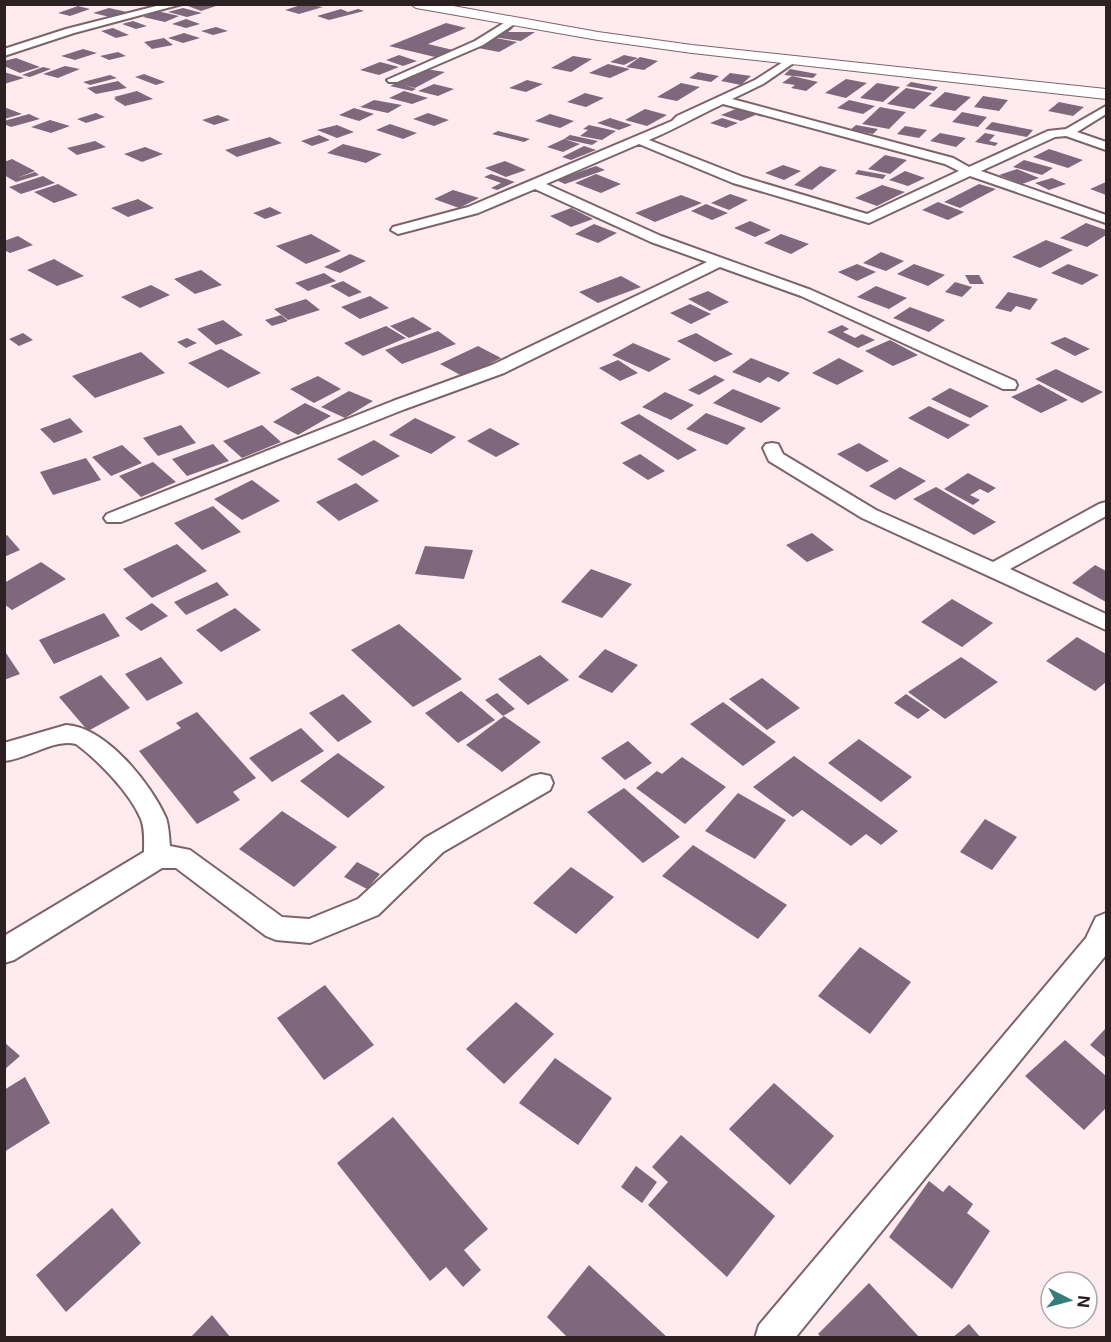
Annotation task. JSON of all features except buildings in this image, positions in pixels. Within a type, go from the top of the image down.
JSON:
[{"type":"main road","points":[[416,4],[642,42],[1107,94]]},
{"type":"street","points":[[4,53],[70,31],[178,4]]},
{"type":"street","points":[[393,80],[478,43],[512,21]]},
{"type":"street","points":[[398,230],[455,216],[676,124],[681,119],[759,82],[791,60]]},
{"type":"street","points":[[722,100],[949,161],[969,171],[1107,219]]},
{"type":"street","points":[[639,140],[738,180],[869,219],[875,214],[1052,134],[1068,132],[1107,109]]},
{"type":"street","points":[[1068,132],[1107,146]]},
{"type":"street","points":[[533,183],[656,239],[806,293],[1009,385]]},
{"type":"street","points":[[114,518],[399,405],[498,369],[719,262]]},
{"type":"street","points":[[772,448],[775,457],[869,514],[1107,623]]},
{"type":"street","points":[[993,570],[1107,508]]},
{"type":"street","points":[[4,752],[17,752],[42,740],[74,733],[89,740],[130,784],[153,817],[157,857]]},
{"type":"street","points":[[4,951],[157,857],[181,856],[276,928],[310,931],[368,906],[434,844],[541,783]]},
{"type":"street","points":[[772,1338],[1097,946],[1107,925]]}]
